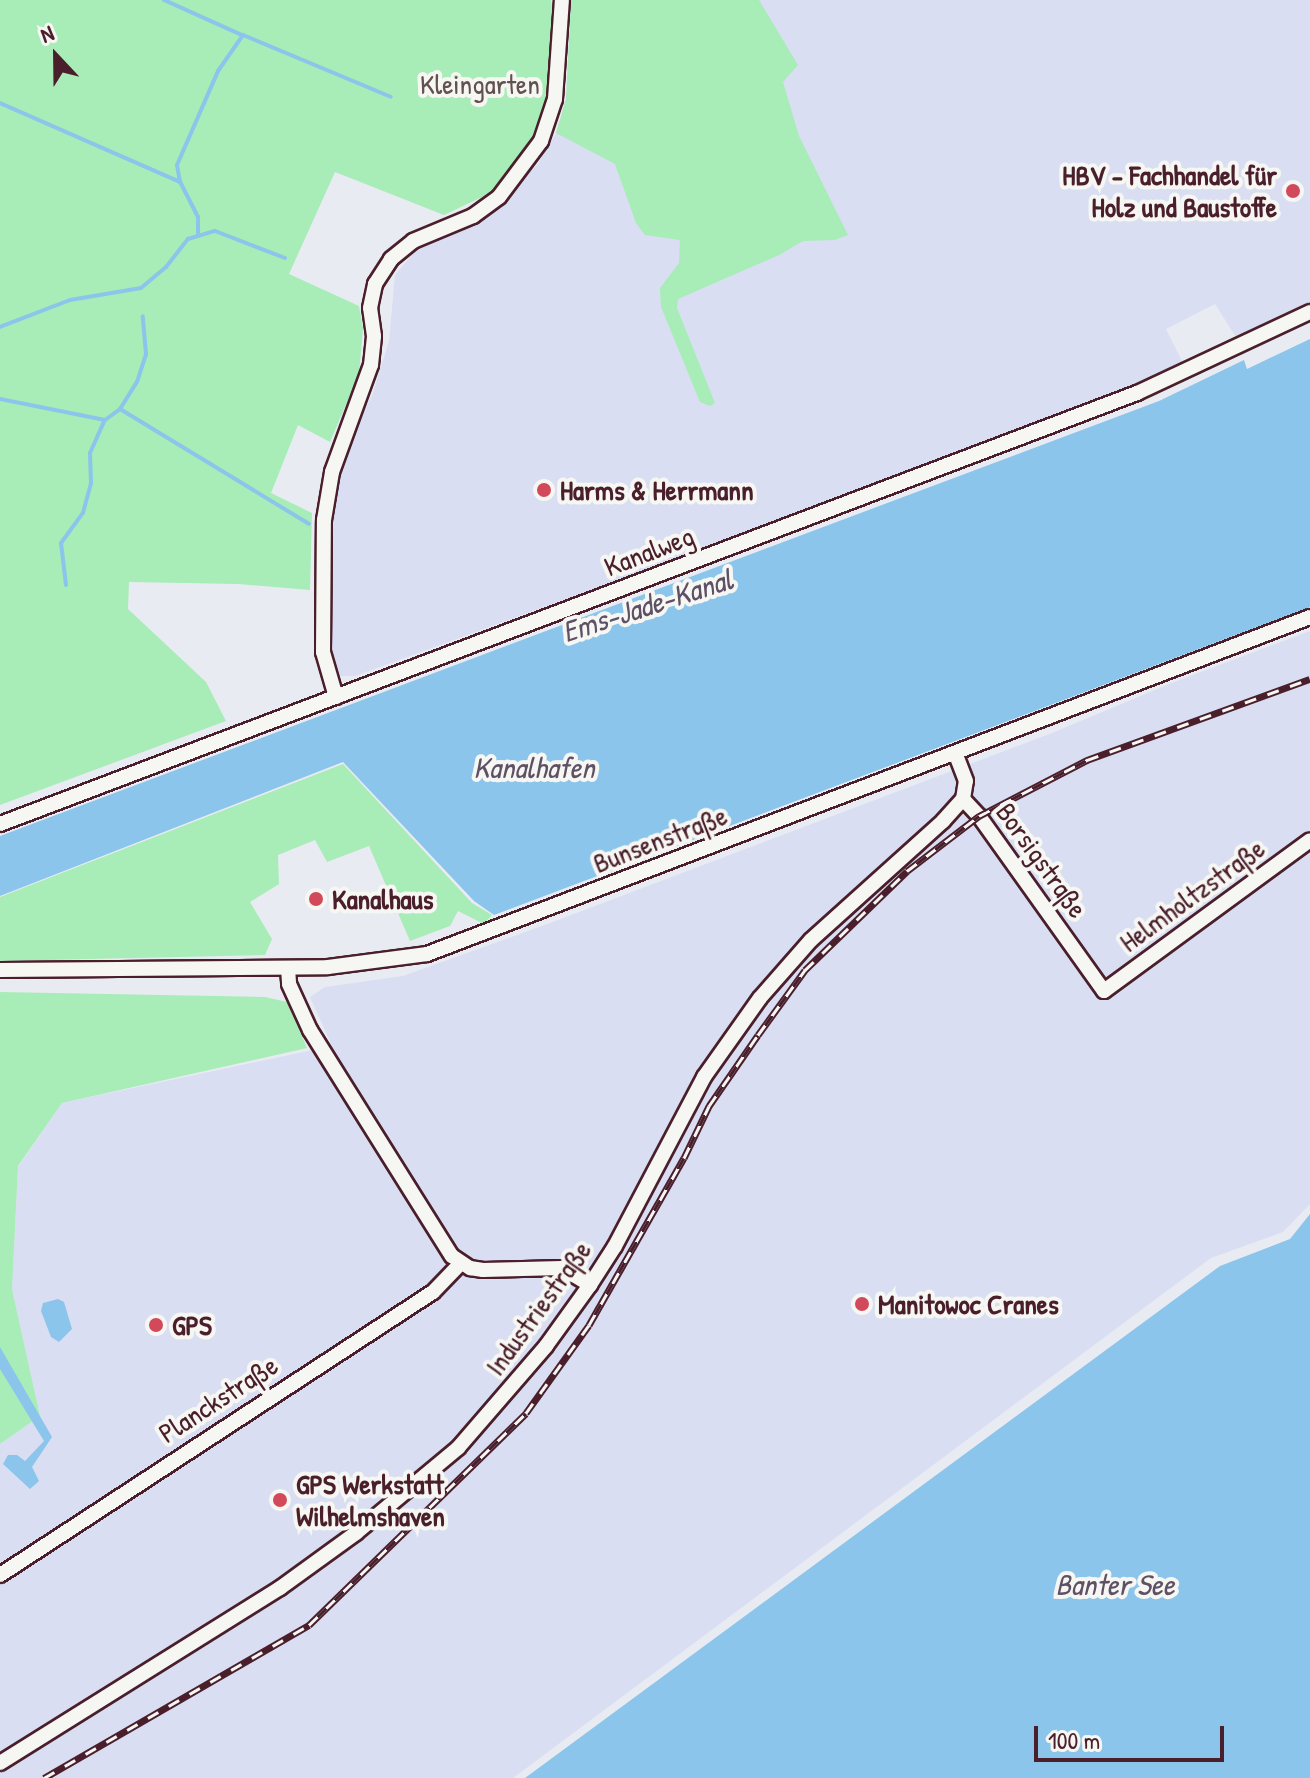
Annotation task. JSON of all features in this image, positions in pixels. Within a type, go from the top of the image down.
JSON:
[{"type":"street","points":[[336,697],[323,652],[324,520],[332,472],[371,365],[374,336],[370,308],[375,284],[380,271],[413,241],[473,216],[493,203],[510,186],[541,141],[555,99],[562,0]]},
{"type":"street","name":"Kanalweg","points":[[0,824],[1137,393],[1310,312]]},
{"type":"street","name":"Bunsenstraße","points":[[0,970],[288,968],[366,964],[427,954],[1310,617]]},
{"type":"street","points":[[955,753],[966,781],[963,799]]},
{"type":"street","name":"Borsigstraße","points":[[963,799],[979,816],[1104,991]]},
{"type":"street","name":"Industriestraße","points":[[0,1763],[280,1588],[356,1533],[458,1448],[537,1357],[590,1285],[615,1246],[704,1077],[760,998],[811,940],[943,821],[963,799]]},
{"type":"street","name":"Helmholtzstraße","points":[[1104,991],[1310,840]]},
{"type":"street","points":[[288,968],[289,984],[310,1030],[460,1264],[483,1270],[562,1268],[590,1285]]},
{"type":"street","name":"Planckstraße","points":[[0,1575],[149,1474],[433,1292],[460,1264]]},
{"type":"shaded area","points":[[571,0],[1310,0],[1310,305],[1239,342],[1215,304],[1166,329],[1184,365],[903,476],[355,676],[340,676],[332,659],[332,511],[347,443],[372,396],[389,341],[395,275],[417,249],[492,209],[538,164],[556,133],[566,99]]},
{"type":"shaded area","points":[[1310,631],[1310,1204],[1283,1232],[1211,1258],[513,1778],[0,1778],[0,1444],[40,1416],[12,1289],[18,1167],[62,1103],[332,1046],[310,997],[325,987],[403,976],[550,923],[1052,733],[1169,684]]},
{"type":"green space","name":"Kleingarten","points":[[0,0],[551,0],[555,37],[552,95],[539,138],[514,174],[482,197],[444,215],[335,172],[289,274],[359,306],[363,328],[359,374],[330,442],[298,425],[271,493],[312,513],[310,590],[238,584],[129,582],[128,609],[206,682],[226,721],[0,805]]},
{"type":"green space","points":[[571,0],[759,0],[798,65],[783,82],[799,136],[848,235],[835,240],[803,241],[779,255],[678,299],[677,308],[715,403],[710,406],[700,402],[661,307],[660,288],[679,263],[680,240],[645,235],[636,223],[615,164],[556,133],[566,99]]},
{"type":"green space","points":[[343,764],[472,903],[492,915],[484,924],[458,911],[450,926],[410,941],[369,846],[327,862],[315,840],[278,855],[279,884],[250,902],[272,939],[265,955],[0,961],[0,897]]},
{"type":"green space","points":[[0,992],[265,997],[287,1002],[307,1048],[62,1103],[18,1166],[12,1289],[40,1416],[0,1444]]},
{"type":"water","name":"Kanalhafen","points":[[1310,339],[1310,607],[494,915],[474,901],[343,762],[0,896],[0,836],[1159,401],[1244,360],[1247,369]]},
{"type":"water","name":"Banter See","points":[[1310,1214],[1310,1778],[525,1778],[1220,1266],[1290,1239]]},
{"type":"water","points":[[58,1299],[64,1302],[72,1329],[59,1342],[51,1337],[41,1311],[43,1303]]},
{"type":"water","points":[[0,1347],[52,1437],[32,1467],[39,1481],[30,1489],[3,1464],[8,1455],[17,1455],[25,1461],[44,1441],[0,1369]]},
{"type":"waterway","points":[[164,0],[242,35]]},
{"type":"waterway","points":[[198,236],[198,217],[180,182],[177,165],[218,71],[243,35],[391,97]]},
{"type":"waterway","points":[[0,103],[180,182]]},
{"type":"waterway","points":[[0,327],[70,300],[141,288],[166,267],[188,239],[215,231],[285,258]]},
{"type":"waterway","points":[[0,399],[105,420],[120,409],[137,382],[146,354],[143,316]]},
{"type":"waterway","points":[[120,409],[309,524]]},
{"type":"waterway","points":[[66,585],[61,543],[83,513],[91,483],[90,453],[105,420]]},
{"type":"railway","points":[[44,1778],[309,1625],[526,1413],[589,1325],[684,1158],[709,1106],[758,1035],[805,970],[907,871],[979,816],[1087,760],[1310,679]]},
{"type":"place","name":"HBV - Fachhandel für Holz und Baustoffe","points":[[1293,191]]},
{"type":"place","name":"Harms & Herrmann","points":[[544,490]]},
{"type":"place","name":"Kanalhaus","points":[[316,899]]},
{"type":"place","name":"Manitowoc Cranes","points":[[862,1304]]},
{"type":"place","name":"GPS","points":[[156,1325]]},
{"type":"place","name":"GPS Werkstatt Wilhelmshaven","points":[[280,1500]]},
{"type":"water label","name":"Ems-Jade-Kanal","points":[[647,605]]}]
